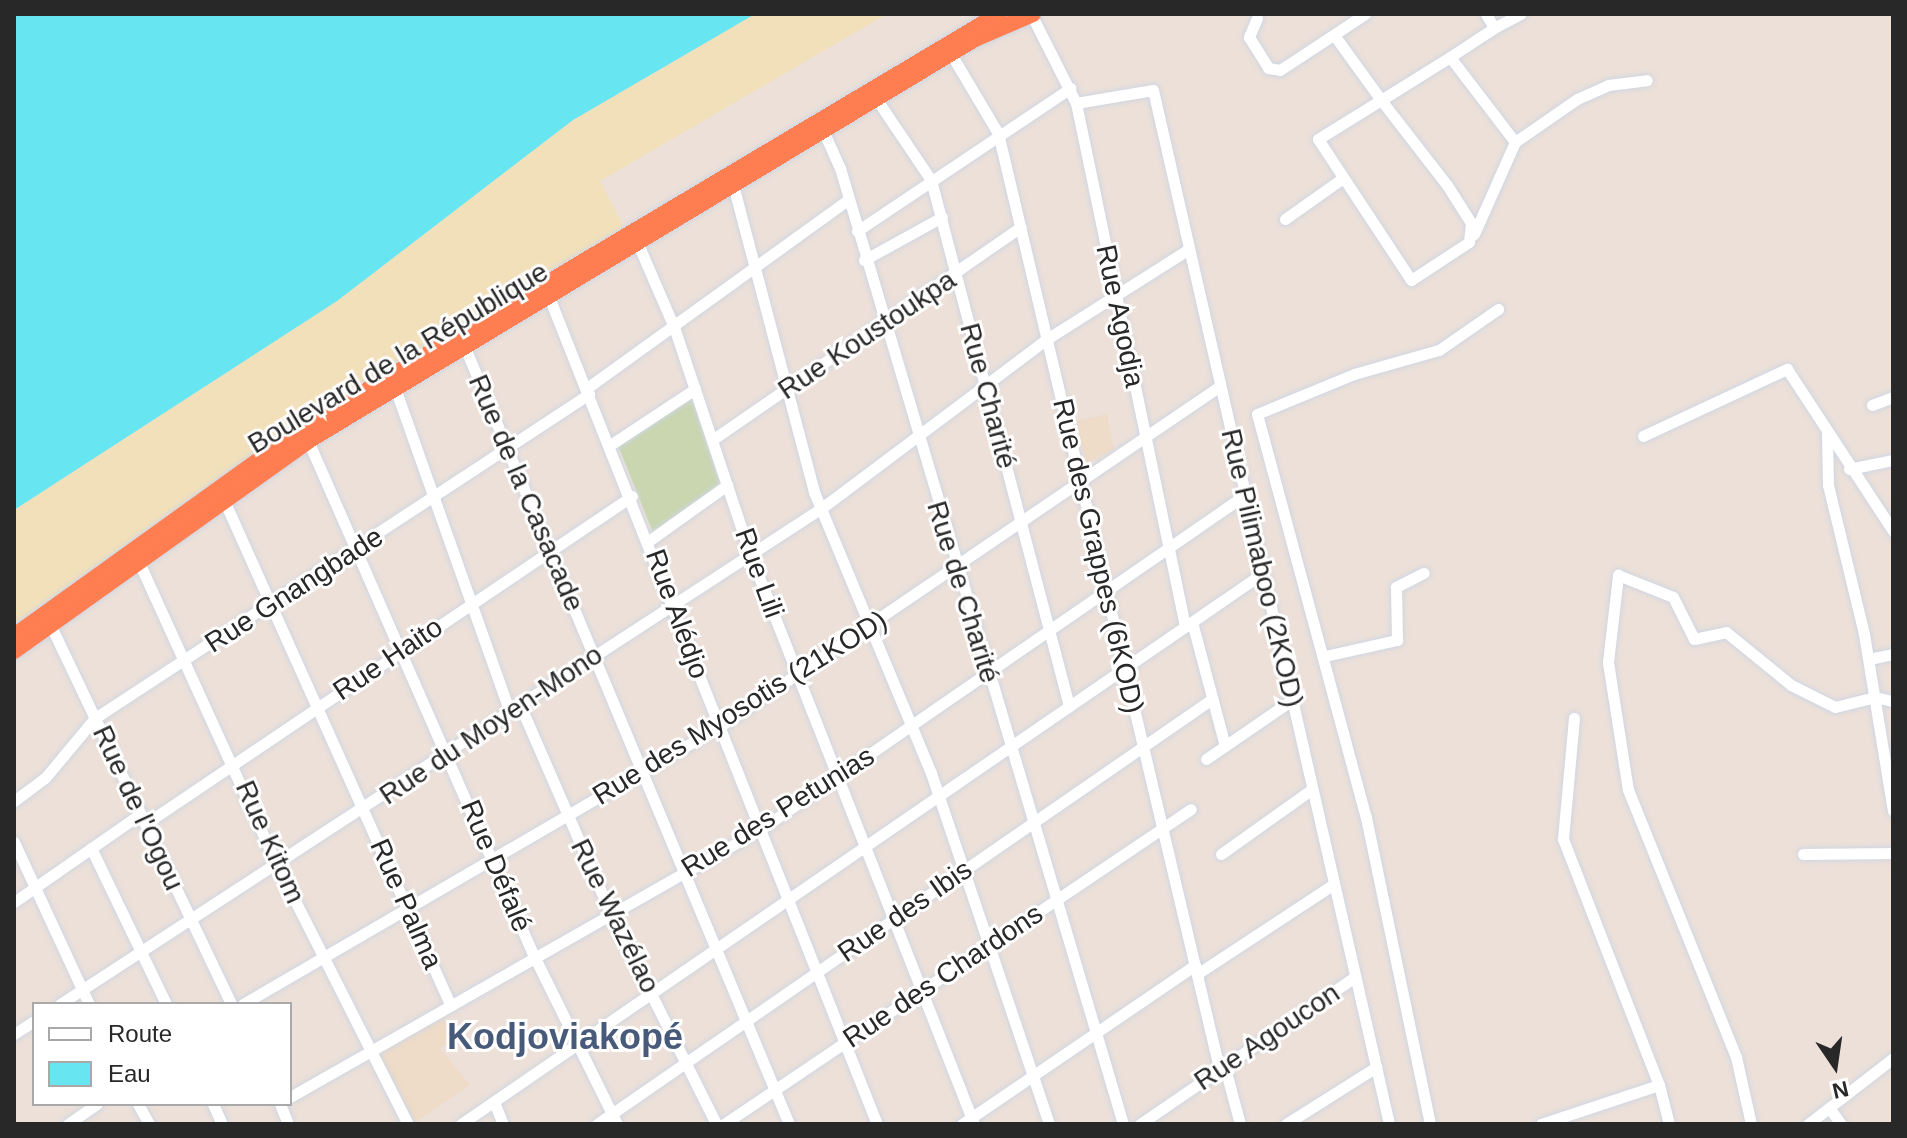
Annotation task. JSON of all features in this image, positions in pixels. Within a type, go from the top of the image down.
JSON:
[{"type":"highway","name":"Boulevard de la République","points":[[14,651],[46,618],[305,435],[999,14]]},
{"type":"highway","name":"Boulevard de la République","points":[[872,93],[1032,14]]},
{"type":"highway","name":"Boulevard de la République","points":[[14,636],[137,558],[305,435],[466,350],[546,291],[638,244],[733,185],[820,125]]},
{"type":"street","name":"Rue Agodja","points":[[1032,14],[1076,103],[1168,547],[1225,746]]},
{"type":"street","points":[[1258,15],[1249,37],[1273,70],[1365,14]]},
{"type":"street","points":[[1486,14],[1494,28]]},
{"type":"street","points":[[1520,14],[1318,139],[1411,280],[1474,234],[1515,142],[1587,94],[1647,80]]},
{"type":"street","points":[[1334,35],[1474,234]]},
{"type":"street","name":"Rue des Grappes (6KOD)","points":[[951,54],[998,133],[1196,969],[1240,1124]]},
{"type":"street","points":[[1450,57],[1515,142]]},
{"type":"street","points":[[857,231],[998,133],[1071,88]]},
{"type":"street","name":"Rue Pilimaboo (2KOD)","points":[[1076,103],[1153,90],[1389,1124]]},
{"type":"street","name":"Rue Charité","points":[[872,93],[931,180],[1069,706]]},
{"type":"street","name":"Rue de Charité","points":[[820,125],[848,200],[881,325],[1123,1124]]},
{"type":"street","points":[[1285,219],[1343,178]]},
{"type":"street","points":[[733,185],[823,507],[874,624],[913,725],[1049,1124]]},
{"type":"street","name":"Rue Gnangbade","points":[[14,801],[45,778],[95,718],[511,448],[753,265],[848,200]]},
{"type":"street","points":[[864,260],[942,217]]},
{"type":"street","name":"Rue Koustoukpa","points":[[712,440],[1021,227]]},
{"type":"street","name":"Rue Lili","points":[[638,244],[674,327],[750,554],[969,1122]]},
{"type":"street","name":"Rue du Moyen-Mono","points":[[63,1002],[188,914],[448,756],[515,708],[823,507],[1047,339],[1115,293],[1189,249]]},
{"type":"street","name":"Rue Alédjo","points":[[546,291],[650,540],[719,727],[819,971],[877,1124]]},
{"type":"street","points":[[1430,1124],[1325,656],[1257,414],[1354,374],[1439,350],[1498,309]]},
{"type":"street","name":"Rue de la Casacade","points":[[466,350],[511,448],[549,556],[645,770],[789,1124]]},
{"type":"street","points":[[1643,436],[1787,369],[1849,469],[1893,531]]},
{"type":"street","name":"Rue des Myosotis (21KOD)","points":[[246,1002],[719,727],[798,677],[1145,434],[1220,386]]},
{"type":"street","name":"Rue Wazélao","points":[[395,388],[433,499],[515,708],[610,912],[653,992],[716,1124]]},
{"type":"street","points":[[610,445],[695,389]]},
{"type":"street","points":[[1872,405],[1893,397]]},
{"type":"street","points":[[1827,434],[1828,485],[1869,659],[1893,811]]},
{"type":"street","name":"Rue Défalé","points":[[305,435],[494,857],[533,954],[614,1119]]},
{"type":"street","points":[[1849,469],[1893,460]]},
{"type":"street","points":[[650,540],[727,485]]},
{"type":"street","name":"Rue des Petunias","points":[[292,1096],[533,954],[761,829],[1245,495]]},
{"type":"street","name":"Rue Haito","points":[[14,902],[91,848],[235,762],[472,603],[549,556],[632,496]]},
{"type":"street","name":"Rue Palma","points":[[223,498],[450,1004]]},
{"type":"street","name":"Rue Kitom","points":[[137,558],[235,762],[275,861],[408,1124]]},
{"type":"street","points":[[461,1124],[1263,573]]},
{"type":"street","points":[[1325,656],[1395,642],[1401,633],[1396,587],[1424,573]]},
{"type":"street","points":[[1751,1124],[1736,1057],[1628,790],[1608,662],[1618,575],[1673,597],[1694,639],[1726,632],[1791,685],[1835,707],[1875,697],[1893,701]]},
{"type":"street","name":"Rue de l'Ogou","points":[[46,618],[230,1002]]},
{"type":"street","points":[[1869,659],[1893,654]]},
{"type":"street","name":"Rue des Ibis","points":[[597,1124],[614,1119],[686,1062],[1212,699]]},
{"type":"street","points":[[1206,759],[1292,700]]},
{"type":"street","points":[[1574,718],[1563,839],[1659,1085],[1669,1124]]},
{"type":"street","points":[[1221,854],[1312,789]]},
{"type":"street","name":"Rue des Chardons","points":[[724,1124],[1191,809]]},
{"type":"street","points":[[14,842],[88,1002]]},
{"type":"street","points":[[91,848],[165,1002]]},
{"type":"street","points":[[1803,854],[1893,853]]},
{"type":"street","points":[[969,1122],[1095,1032],[1334,884]]},
{"type":"street","name":"Rue Agoucon","points":[[1140,1124],[1355,977]]},
{"type":"street","points":[[14,1034],[32,1022]]},
{"type":"street","points":[[1808,1124],[1893,1058]]},
{"type":"street","points":[[1286,1124],[1376,1067]]},
{"type":"street","points":[[1541,1124],[1659,1085]]},
{"type":"street","points":[[494,1102],[503,1124]]},
{"type":"street","points":[[68,1124],[94,1106]]},
{"type":"street","points":[[139,1106],[149,1124]]},
{"type":"street","points":[[1830,1109],[1841,1124]]},
{"type":"shaded area","points":[[1107,414],[1114,449],[1086,464],[1077,421]]},
{"type":"shaded area","points":[[443,1010],[449,1043],[440,1048],[470,1085],[413,1124],[380,1055]]},
{"type":"sand","points":[[755,14],[887,14],[600,181],[624,227],[296,423],[14,624],[14,510],[337,301],[573,120]]},
{"type":"green space","points":[[690,394],[721,486],[654,535],[617,443]]},
{"type":"water","points":[[14,14],[755,14],[573,120],[337,301],[14,510]]},
{"type":"district","name":"Kodjoviakopé","points":[[565,1037]]}]
